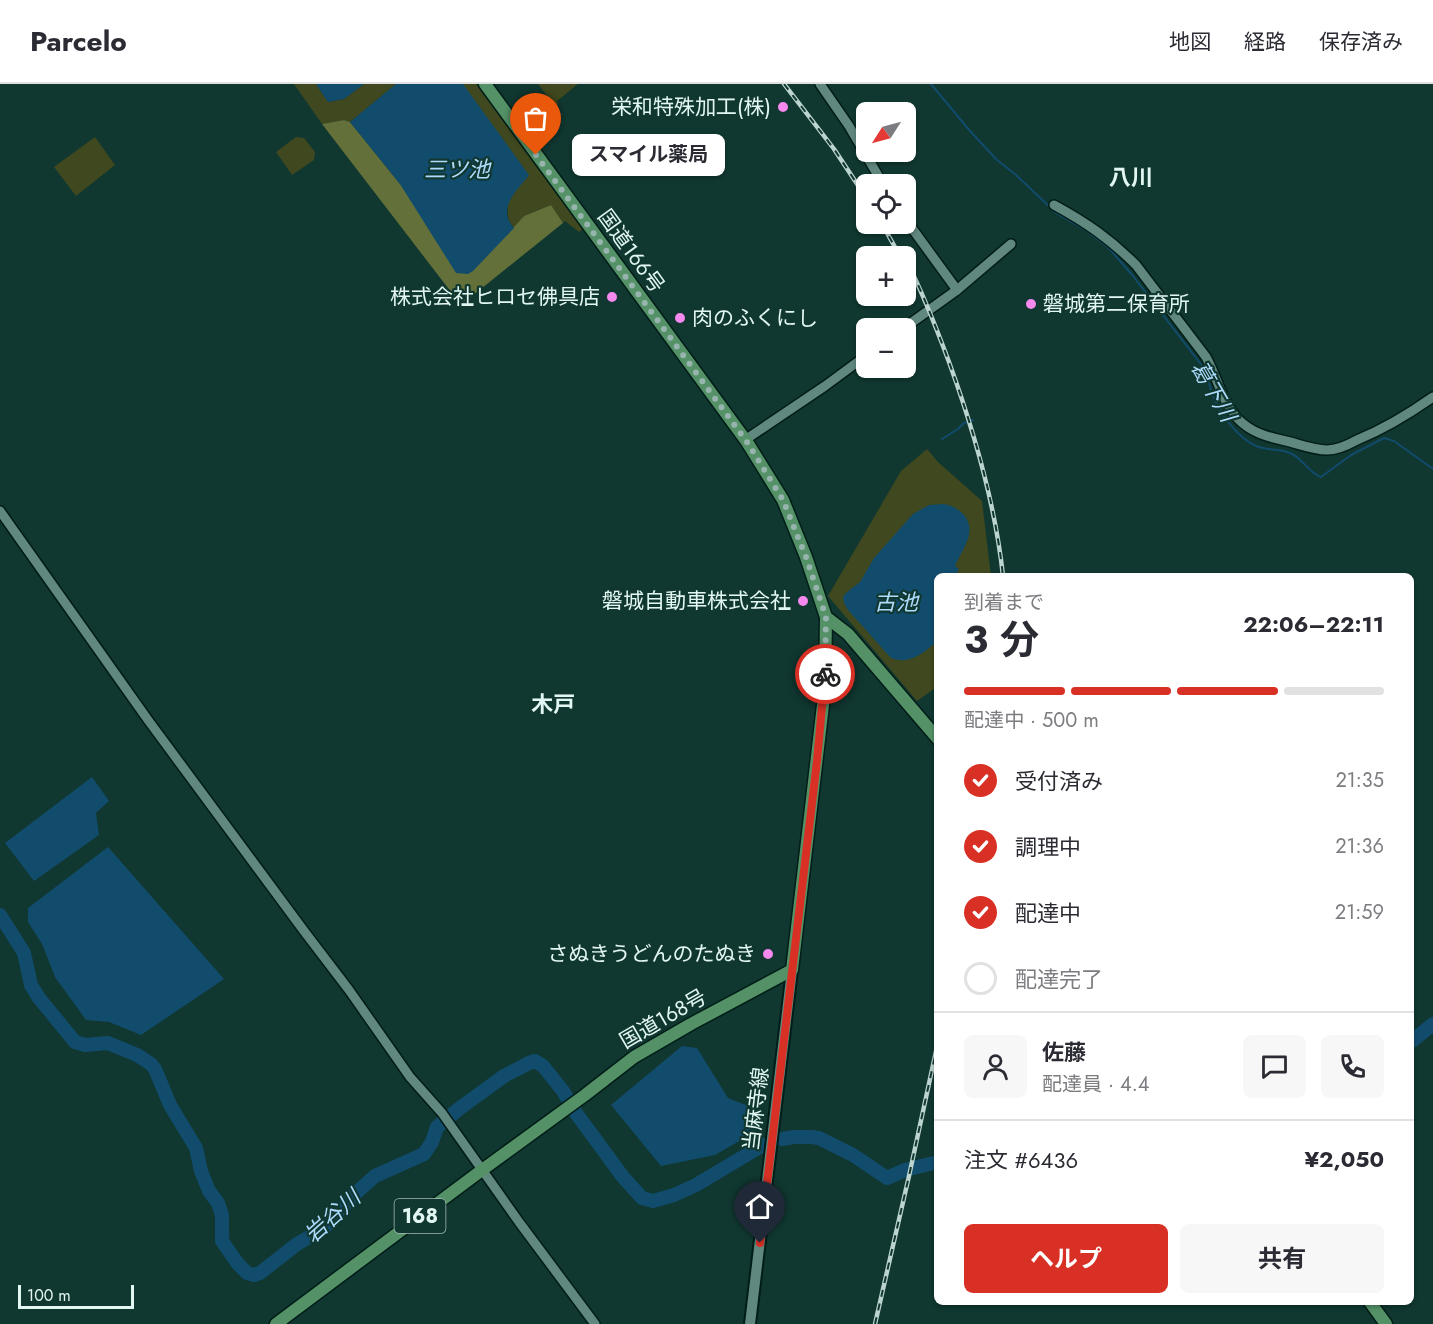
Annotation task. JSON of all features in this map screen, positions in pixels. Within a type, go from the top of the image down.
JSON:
[{"type":"highway","name":"国道166号","points":[[485,84],[745,440],[783,500],[806,557],[826,617]]},
{"type":"highway","points":[[826,617],[848,634],[934,734]]},
{"type":"highway","points":[[792,970],[825,688],[826,617]]},
{"type":"highway","name":"国道168号","points":[[276,1324],[634,1057],[792,970]]},
{"type":"highway","points":[[1372,1305],[1386,1324]]},
{"type":"main road","name":"当麻寺線","points":[[750,1324],[792,970]]},
{"type":"street","points":[[820,84],[849,126],[877,174]]},
{"type":"street","points":[[1054,205],[1097,230],[1136,265],[1206,357],[1232,411],[1246,426],[1256,432],[1317,449],[1337,449],[1397,421],[1433,397]]},
{"type":"street","points":[[916,234],[957,290]]},
{"type":"street","points":[[916,319],[957,290],[1011,244]]},
{"type":"street","points":[[745,440],[856,363]]},
{"type":"street","points":[[0,511],[148,720],[411,1077],[442,1113],[525,1231],[595,1324]]},
{"type":"green space","points":[[294,84],[316,84],[328,102],[344,99],[364,84],[396,84],[350,122],[344,120],[322,124]]},
{"type":"green space","points":[[463,84],[476,84],[583,229],[579,232],[565,221],[563,223],[551,205],[524,216],[514,228],[508,217],[508,203]]},
{"type":"green space","points":[[538,84],[578,84],[557,101],[558,104],[527,128],[524,124],[551,101]]},
{"type":"green space","points":[[344,120],[350,122],[400,184],[506,236],[524,216],[551,205],[563,223],[461,305],[322,124]]},
{"type":"green space","points":[[95,137],[115,165],[76,196],[54,167]]},
{"type":"green space","points":[[296,137],[304,138],[315,152],[314,160],[292,175],[276,152]]},
{"type":"green space","points":[[927,449],[938,462],[982,501],[991,573],[934,573],[934,689],[917,701],[828,596],[901,471]]},
{"type":"water","points":[[316,84],[364,84],[344,99],[328,102]]},
{"type":"water","name":"三ツ池","points":[[396,84],[463,84],[529,175],[510,200],[508,207],[509,221],[514,228],[468,274],[456,273],[400,184],[350,122]]},
{"type":"water","name":"古池","points":[[944,504],[963,514],[968,523],[969,537],[955,566],[959,569],[958,573],[934,573],[934,644],[915,657],[896,660],[890,657],[848,610],[843,597],[860,582],[874,558],[913,514],[929,505]]},
{"type":"water","points":[[92,777],[109,801],[96,813],[99,835],[34,881],[5,843]]},
{"type":"water","points":[[108,847],[224,979],[141,1035],[109,1022],[86,1020],[55,977],[42,944],[28,922],[28,908]]},
{"type":"water","points":[[682,1046],[697,1048],[728,1098],[746,1105],[754,1120],[755,1132],[715,1155],[661,1166],[611,1105]]},
{"type":"waterway","name":"葛下川","points":[[931,84],[997,160],[1056,213],[1087,231],[1108,247],[1203,367],[1219,408],[1242,437],[1256,446],[1292,454],[1313,473],[1321,477],[1351,455],[1384,438],[1394,441],[1433,469]]},
{"type":"waterway","points":[[942,439],[964,423],[973,420]]},
{"type":"waterway","name":"岩谷川","points":[[0,915],[24,953],[31,985],[75,1042],[85,1045],[108,1043],[137,1055],[155,1069],[170,1105],[196,1148],[201,1171],[209,1191],[218,1203],[222,1215],[222,1241],[247,1273],[254,1275],[260,1273],[297,1244],[323,1229],[375,1176],[424,1154],[432,1142],[437,1127],[460,1108],[504,1076],[535,1061],[543,1066],[563,1091],[576,1113],[623,1177],[642,1198],[653,1201],[674,1195],[696,1185],[763,1145]]},
{"type":"waterway","name":"岩谷川","points":[[1414,1039],[1433,1024]]},
{"type":"waterway","name":"岩谷川","points":[[782,1139],[819,1138],[853,1155],[887,1178],[905,1170],[934,1163]]},
{"type":"railway","points":[[784,84],[834,149],[856,182]]},
{"type":"railway","points":[[888,234],[894,246]]},
{"type":"railway","points":[[916,281],[939,336],[975,441],[995,521],[1003,573]]},
{"type":"railway","points":[[875,1324],[934,1060]]},
{"type":"way so far","points":[[536,155],[747,442],[783,500],[806,557],[826,617],[825,674]]},
{"type":"place","name":"栄和特殊加工(株)","points":[[783,107]]},
{"type":"place","name":"スマイル薬局","points":[[536,155]]},
{"type":"place","name":"株式会社ヒロセ佛具店","points":[[612,297]]},
{"type":"place","name":"磐城第二保育所","points":[[1031,304]]},
{"type":"place","name":"肉のふくにし","points":[[680,318]]},
{"type":"place","name":"磐城自動車株式会社","points":[[803,601]]},
{"type":"place","name":"さぬきうどんのたぬき","points":[[768,954]]},
{"type":"district","name":"八川","points":[[1131,177]]},
{"type":"district","name":"木戸","points":[[553,704]]},
{"type":"route","points":[[760,1243],[817,761],[825,674]]}]
